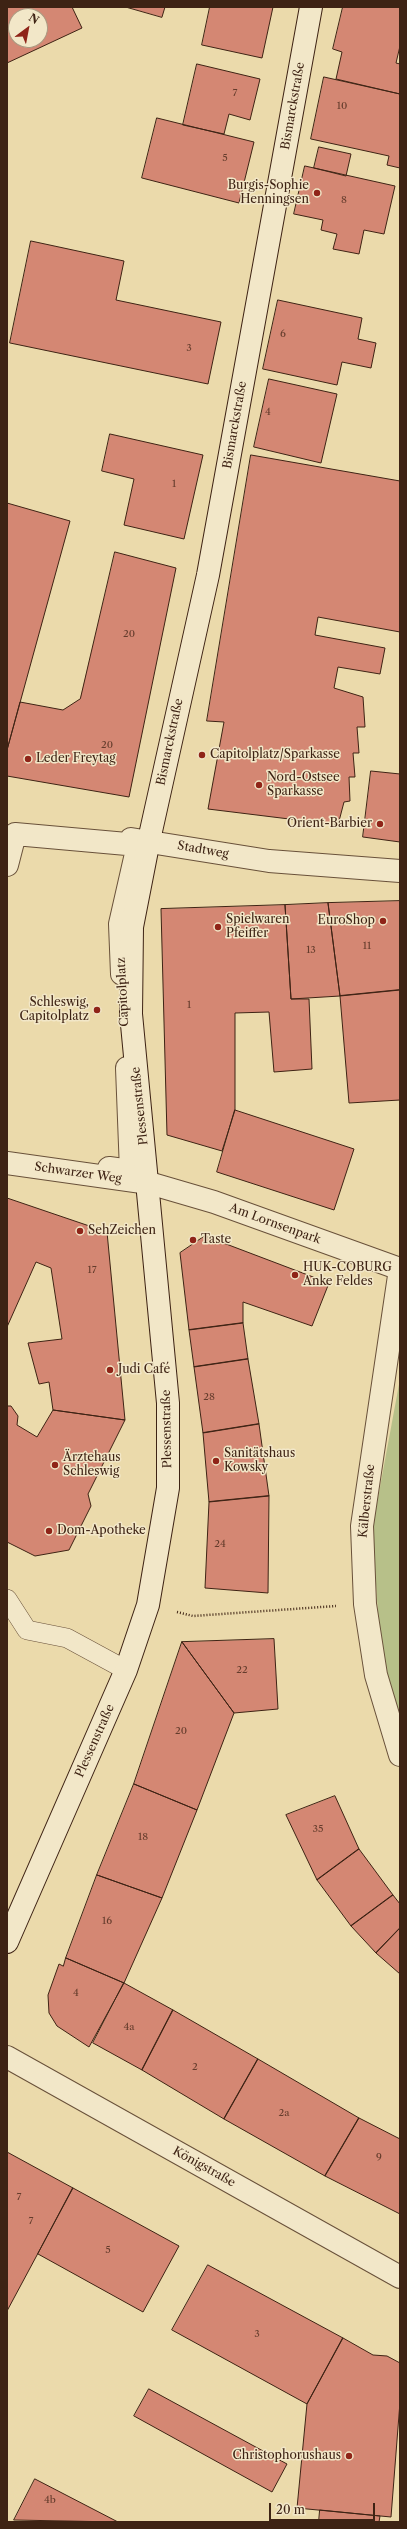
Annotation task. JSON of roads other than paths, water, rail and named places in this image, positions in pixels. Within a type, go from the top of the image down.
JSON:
[{"type":"street","name":"Bismarckstraße","points":[[148,840],[208,575],[311,7]]},
{"type":"street","name":"Stadtweg","points":[[7,824],[29,831],[148,840],[269,861],[400,871]]},
{"type":"street","name":"Capitolplatz","points":[[7,865],[15,834],[138,845],[120,924],[131,1171],[7,1152]]},
{"type":"street","name":"Plessenstraße","points":[[7,1942],[126,1670],[148,1605],[168,1488],[168,1410],[149,1183],[131,1014],[132,927],[148,840]]},
{"type":"street","name":"Schwarzer Weg","points":[[7,1163],[149,1183]]},
{"type":"street","name":"Am Lornsenpark","points":[[149,1183],[214,1202],[400,1269]]},
{"type":"street","name":"Kälberstraße","points":[[400,1269],[362,1526],[365,1604],[376,1675],[400,1755]]},
{"type":"street","name":"Königstraße","points":[[7,2057],[400,2277]]},
{"type":"lane","points":[[7,1599],[27,1630],[67,1638],[126,1670]]},
{"type":"place","name":"Burgis-Sophie Henningsen","points":[[317,193]]},
{"type":"place","name":"Capitolplatz/Sparkasse","points":[[202,755]]},
{"type":"place","name":"Leder Freytag","points":[[28,759]]},
{"type":"place","name":"Nord-Ostsee Sparkasse","points":[[259,785]]},
{"type":"place","name":"Orient-Barbier","points":[[380,824]]},
{"type":"place","name":"EuroShop","points":[[383,921]]},
{"type":"place","name":"Spielwaren Pfeiffer","points":[[218,927]]},
{"type":"place","name":"Schleswig, Capitolplatz","points":[[97,1010]]},
{"type":"place","name":"SehZeichen","points":[[80,1231]]},
{"type":"place","name":"Taste","points":[[193,1240]]},
{"type":"place","name":"HUK-COBURG Anke Feldes","points":[[295,1275]]},
{"type":"place","name":"Judi Café","points":[[110,1370]]},
{"type":"place","name":"Sanitätshaus Kowsky","points":[[216,1461]]},
{"type":"place","name":"Ärztehaus Schleswig","points":[[55,1465]]},
{"type":"place","name":"Dom-Apotheke","points":[[49,1531]]},
{"type":"place","name":"Christophorushaus","points":[[349,2456]]}]
